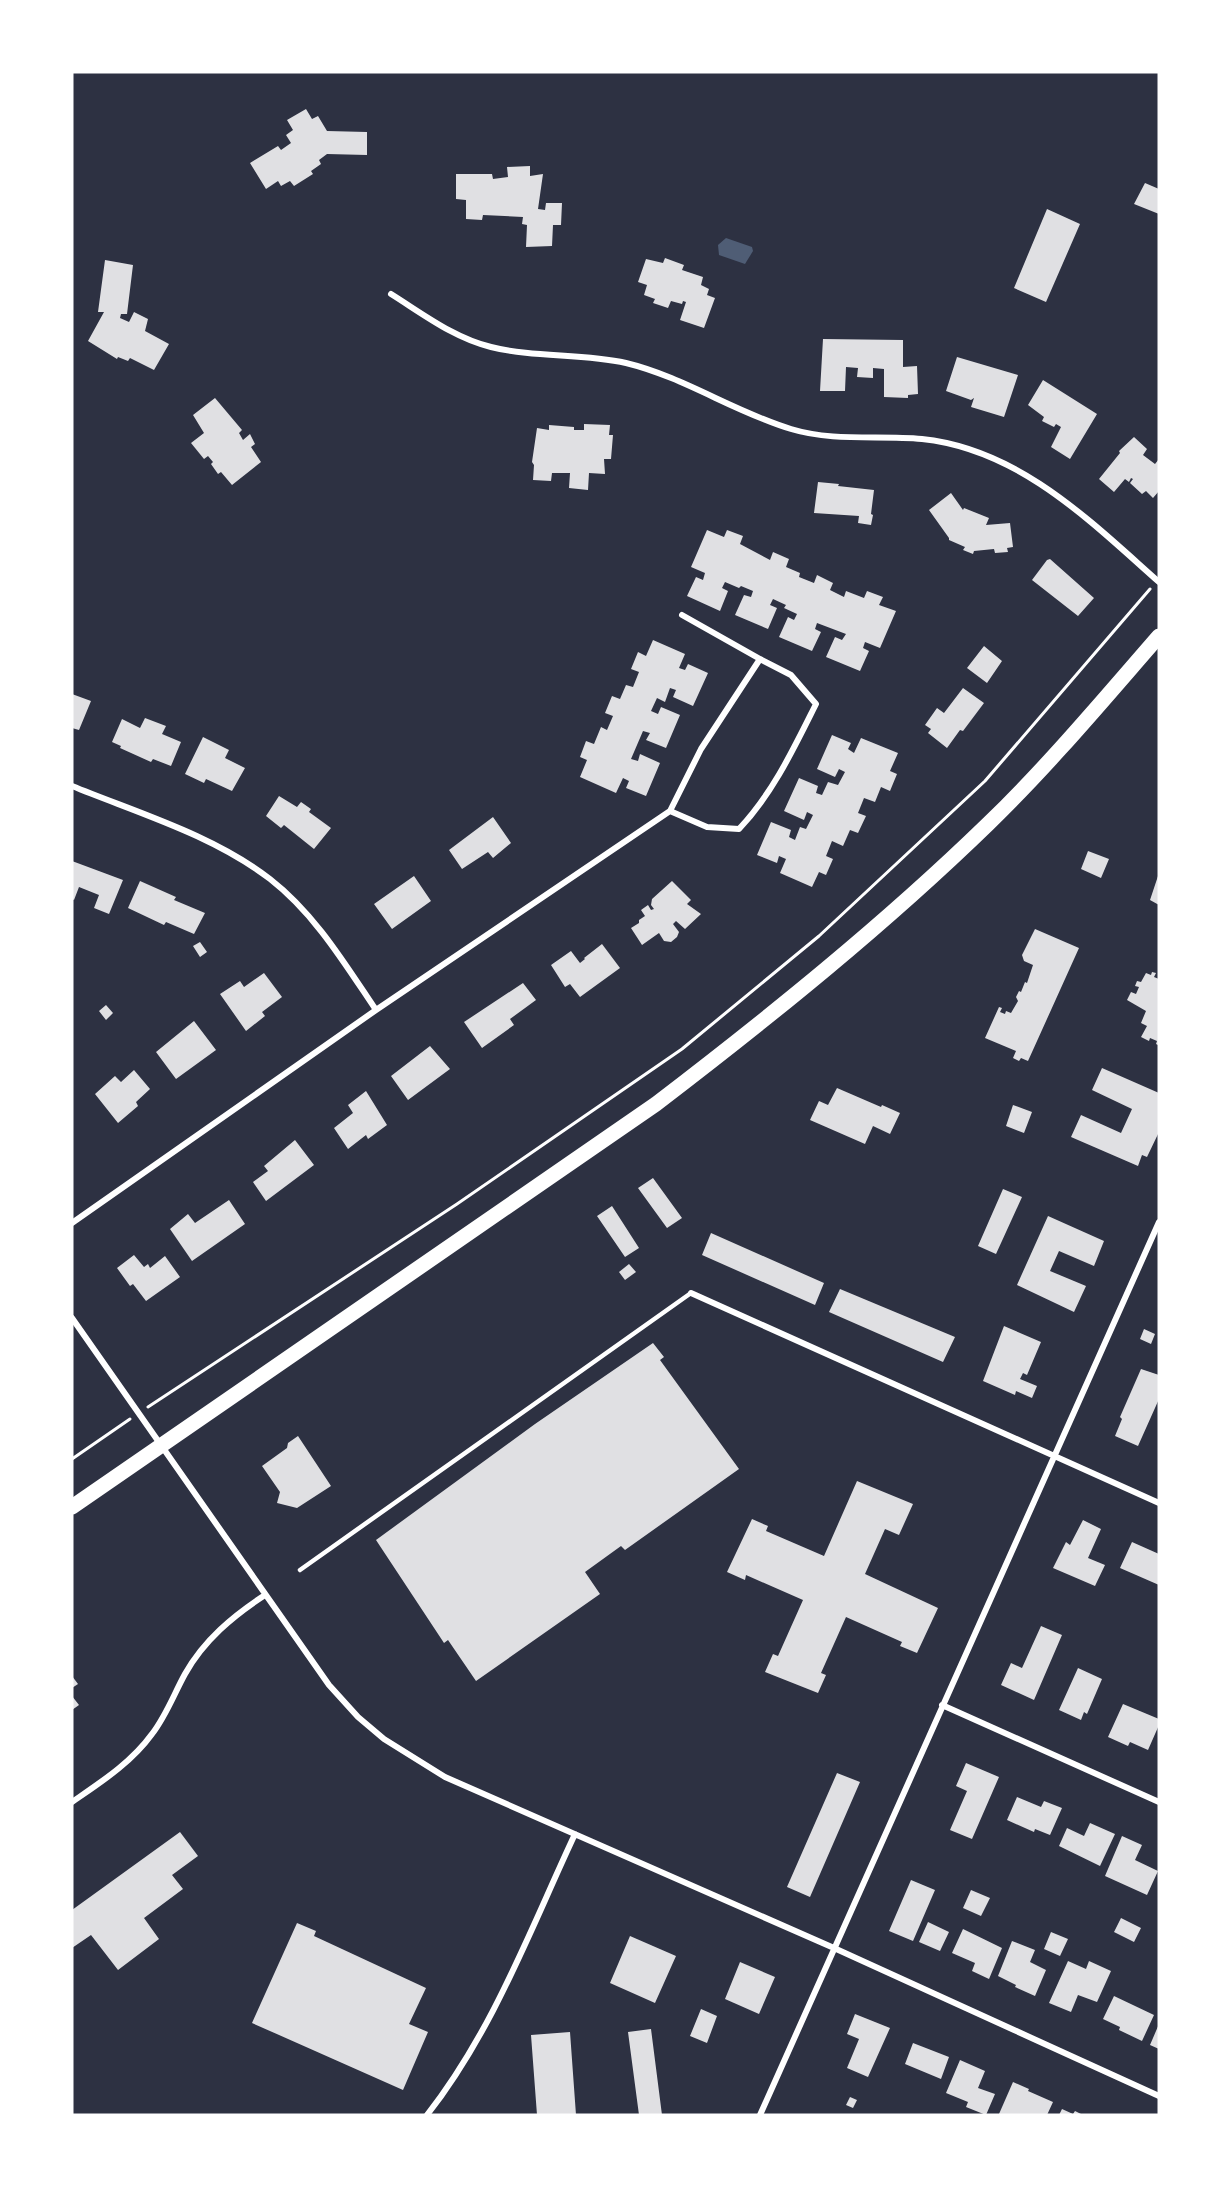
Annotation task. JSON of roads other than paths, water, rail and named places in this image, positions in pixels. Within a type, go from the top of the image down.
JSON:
[{"type":"main road","points":[[72,1507],[656,1104],[746,1035],[875,929],[990,822],[1159,636]]},
{"type":"street","points":[[391,294],[467,339],[491,347],[519,352],[603,358],[630,364],[791,429],[849,438],[923,440],[955,446],[984,455],[1038,481],[1058,495],[1158,581]]},
{"type":"street","points":[[670,811],[707,827],[739,829],[758,808],[786,763],[816,704],[791,675],[682,615]]},
{"type":"street","points":[[72,1223],[376,1010],[670,811],[701,749],[760,659]]},
{"type":"street","points":[[72,786],[208,842],[270,879],[298,905],[320,931],[340,956],[376,1010]]},
{"type":"street","points":[[760,2115],[1159,1222]]},
{"type":"street","points":[[692,1293],[1159,1503]]},
{"type":"street","points":[[72,1317],[329,1685],[358,1717],[384,1739],[445,1777],[834,1948],[1159,2096]]},
{"type":"street","points":[[72,1802],[136,1754],[166,1712],[198,1654],[214,1635],[265,1594]]},
{"type":"street","points":[[942,1705],[1159,1802]]},
{"type":"street","points":[[427,2115],[444,2094],[486,2025],[526,1945],[575,1834]]},
{"type":"lane","points":[[300,1570],[692,1293]]},
{"type":"water","points":[[726,238],[752,247],[753,251],[745,264],[719,255],[718,245]]}]
